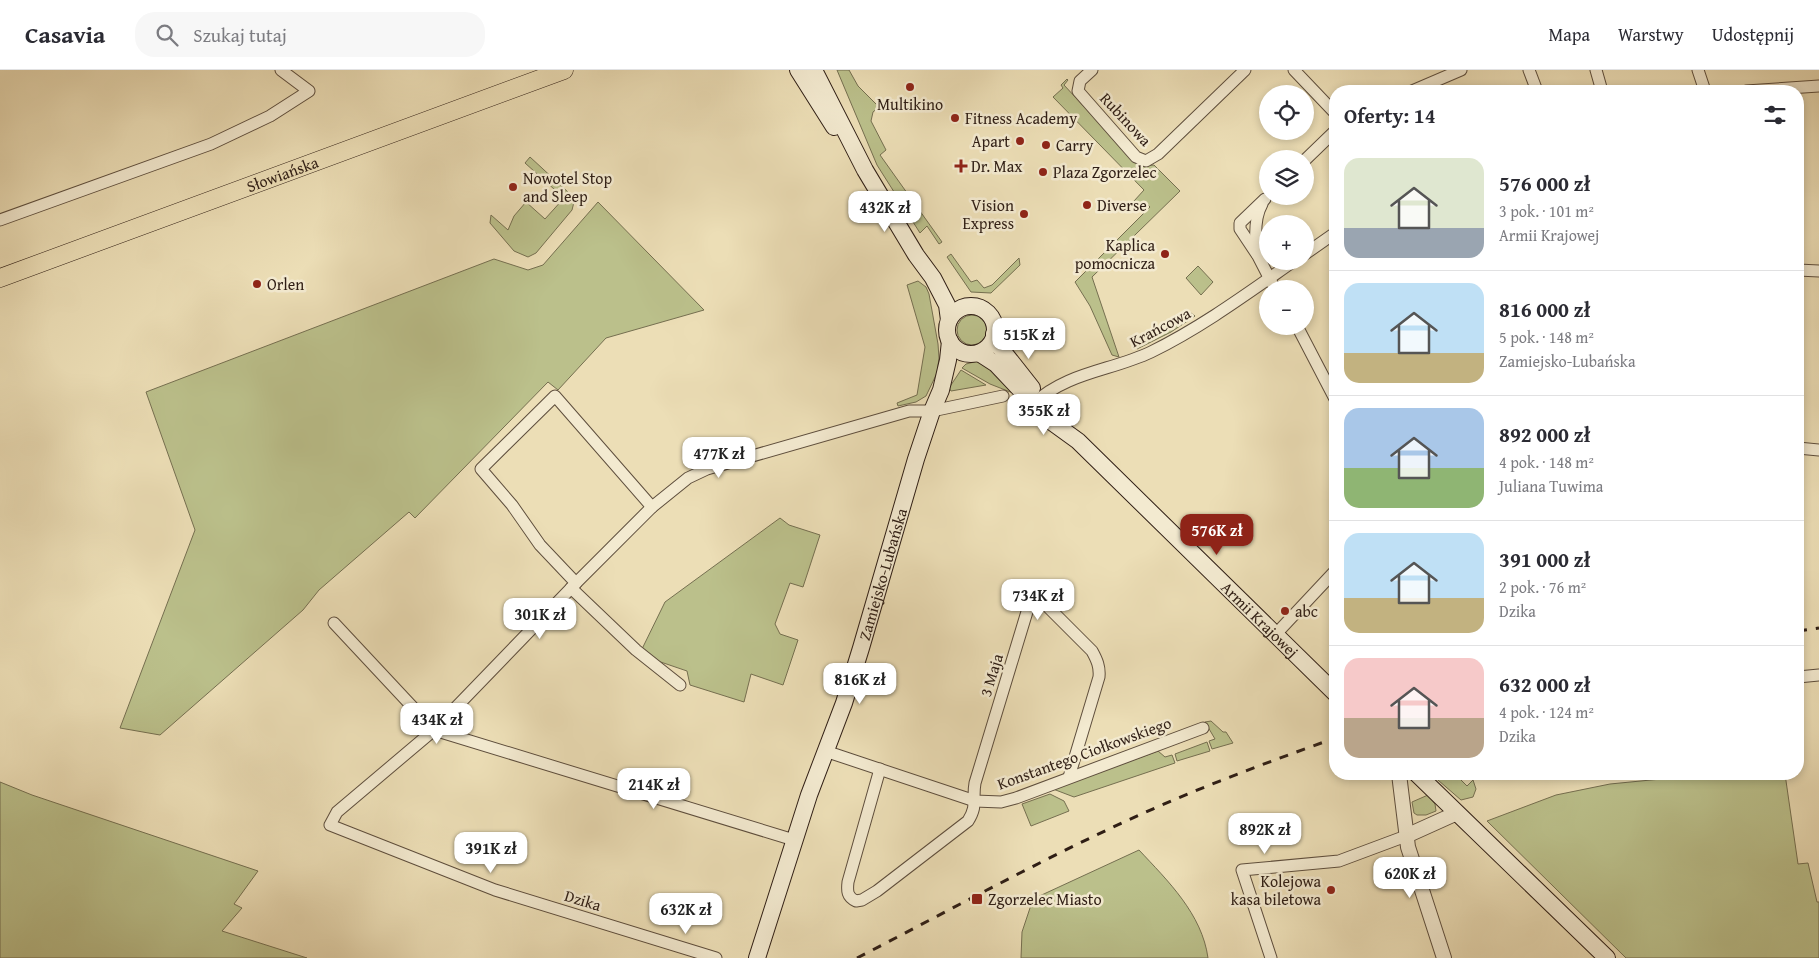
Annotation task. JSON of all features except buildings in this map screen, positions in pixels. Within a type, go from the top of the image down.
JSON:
[{"type":"main road","name":"Słowiańska","points":[[0,278],[564,70]]},
{"type":"main road","points":[[798,70],[828,118],[865,170],[916,254],[933,278],[946,305],[950,320],[947,333],[950,341],[958,350],[964,353],[975,353],[985,349],[991,343],[994,334],[994,327],[989,315],[977,307],[966,307],[960,304],[933,278]]},
{"type":"main road","points":[[814,70],[865,170]]},
{"type":"main road","points":[[950,320],[958,311],[966,307]]},
{"type":"main road","name":"Armii Krajowej","points":[[994,334],[1001,350],[1037,401],[1061,429],[1078,441],[1329,687]]},
{"type":"main road","name":"Zamiejsko-Lubańska","points":[[757,958],[794,840],[844,703],[932,411],[941,390],[950,341]]},
{"type":"main road","name":"Armii Krajowej","points":[[975,353],[996,364],[1037,401]]},
{"type":"main road","name":"Zamiejsko-Lubańska","points":[[941,390],[964,361],[975,353]]},
{"type":"main road","points":[[1422,780],[1607,958]]},
{"type":"street","points":[[0,220],[211,144],[270,116],[309,91],[281,70]]},
{"type":"street","name":"Rubinowa","points":[[1092,70],[1080,81],[1078,91],[1136,157],[1146,161],[1150,160],[1245,70]]},
{"type":"street","points":[[1294,70],[1329,107]]},
{"type":"street","points":[[1426,85],[1461,70]]},
{"type":"street","points":[[1529,70],[1535,85]]},
{"type":"street","points":[[1596,70],[1600,85]]},
{"type":"street","points":[[1698,70],[1703,85]]},
{"type":"street","points":[[1804,87],[1819,86]]},
{"type":"street","points":[[1314,151],[1329,136]]},
{"type":"street","points":[[1259,204],[1240,223],[1240,229],[1258,256],[1270,280]]},
{"type":"street","points":[[1258,256],[1255,242],[1262,205]]},
{"type":"street","points":[[1314,248],[1329,237]]},
{"type":"street","name":"Krańcowa","points":[[1276,280],[1285,270]]},
{"type":"street","points":[[1804,270],[1819,271]]},
{"type":"street","name":"Krańcowa","points":[[1037,401],[1062,382],[1113,367],[1151,352],[1259,291]]},
{"type":"street","points":[[1303,335],[1329,387]]},
{"type":"street","points":[[652,507],[555,396],[481,469],[512,505],[540,546],[574,586],[636,650],[680,685]]},
{"type":"street","points":[[434,730],[652,507],[688,478],[708,469],[910,411],[932,411],[1003,396]]},
{"type":"street","points":[[1804,449],[1819,450]]},
{"type":"street","points":[[1275,634],[1329,578]]},
{"type":"street","name":"3 Maja","points":[[975,801],[973,793],[975,783],[1033,592],[1092,651],[1100,668],[1099,677],[1069,777]]},
{"type":"street","points":[[334,624],[434,730],[794,840]]},
{"type":"street","points":[[1804,677],[1819,675]]},
{"type":"street","name":"Konstantego Ciołkowskiego","points":[[825,751],[975,801],[1001,802],[1203,728]]},
{"type":"street","name":"Dzika","points":[[434,730],[337,812],[330,825],[495,890],[716,958]]},
{"type":"street","points":[[880,769],[848,882],[848,895],[856,901],[862,900],[877,891],[968,821],[974,811],[975,801]]},
{"type":"street","points":[[1400,780],[1406,836],[1440,957]]},
{"type":"street","points":[[1271,958],[1242,870],[1339,861],[1406,836],[1457,813]]},
{"type":"green space","points":[[837,70],[849,70],[858,86],[879,107],[873,112],[871,121],[886,150],[880,155],[942,242],[939,244],[927,226],[920,233],[877,165]]},
{"type":"green space","points":[[1067,79],[1064,85],[1136,163],[1142,166],[1154,165],[1180,191],[1092,277],[1119,357],[1112,355],[1090,306],[1075,282],[1150,207],[1144,201],[1139,206],[1134,201],[1144,190],[1053,97],[1063,88],[1061,85]]},
{"type":"green space","points":[[530,157],[569,193],[574,202],[572,210],[536,253],[528,257],[514,251],[490,223],[491,215],[508,230],[514,216],[526,202],[545,219],[564,198],[525,163]]},
{"type":"green space","points":[[598,202],[704,310],[606,338],[558,390],[548,382],[415,518],[409,512],[319,590],[303,610],[160,735],[120,728],[195,530],[146,392],[494,259],[528,270],[543,265]]},
{"type":"green space","points":[[951,254],[971,282],[977,280],[984,288],[992,285],[1019,258],[1020,265],[991,293],[971,292],[947,257]]},
{"type":"green space","points":[[1198,266],[1213,282],[1201,295],[1186,278]]},
{"type":"green space","points":[[918,281],[926,287],[929,294],[938,344],[937,373],[926,396],[916,402],[898,406],[897,403],[917,395],[925,347],[907,285]]},
{"type":"green space","points":[[1187,310],[1195,316],[1171,332],[1137,349],[1138,345]]},
{"type":"green space","points":[[972,315],[983,319],[987,330],[983,341],[972,345],[961,341],[957,330],[961,319]]},
{"type":"green space","points":[[984,361],[1018,395],[990,384],[962,368],[966,364]]},
{"type":"green space","points":[[961,370],[986,385],[951,391],[949,388]]},
{"type":"green space","points":[[780,518],[789,525],[820,535],[803,587],[790,583],[775,624],[780,634],[798,640],[783,685],[751,674],[744,702],[690,685],[687,671],[649,658],[641,651],[665,602]]},
{"type":"green space","points":[[1211,721],[1223,732],[1226,732],[1233,743],[1212,749],[1209,741],[1215,739],[1205,722]]},
{"type":"green space","points":[[1207,742],[1210,751],[1177,761],[1175,754]]},
{"type":"green space","points":[[1158,751],[1165,757],[1172,755],[1175,763],[1074,797],[1053,789]]},
{"type":"green space","points":[[1438,780],[1461,780],[1467,786],[1473,780],[1476,789],[1473,797],[1461,800]]},
{"type":"green space","points":[[1651,780],[1786,780],[1798,864],[1808,863],[1817,902],[1819,902],[1819,958],[1626,958],[1487,821],[1556,795],[1610,784]]},
{"type":"green space","points":[[0,782],[32,795],[258,871],[234,904],[242,908],[222,931],[307,958],[0,958]]},
{"type":"green space","points":[[1050,794],[1064,801],[1069,811],[1031,826],[1022,804]]},
{"type":"green space","points":[[1428,795],[1435,804],[1436,811],[1426,815],[1417,815],[1414,813],[1412,802]]},
{"type":"green space","points":[[1139,850],[1172,886],[1191,913],[1205,942],[1208,958],[1021,958],[1022,932],[1033,899]]},
{"type":"railway","points":[[1804,630],[1819,628]]},
{"type":"railway","points":[[857,958],[1117,825],[1222,780],[1329,740]]},
{"type":"place","name":"Multikino","points":[[910,87]]},
{"type":"place","name":"Fitness Academy","points":[[955,118]]},
{"type":"place","name":"Apart","points":[[1020,141]]},
{"type":"place","name":"Carry","points":[[1046,145]]},
{"type":"place","name":"Dr. Max","points":[[961,166]]},
{"type":"place","name":"Plaza Zgorzelec","points":[[1043,172]]},
{"type":"place","name":"Nowotel Stop and Sleep","points":[[513,187]]},
{"type":"place","name":"Diverse","points":[[1087,205]]},
{"type":"place","name":"Vision Express","points":[[1024,214]]},
{"type":"place","name":"Kaplica pomocnicza","points":[[1165,254]]},
{"type":"place","name":"Orlen","points":[[257,284]]},
{"type":"place","name":"abc","points":[[1285,611]]},
{"type":"place","name":"Kolejowa kasa biletowa","points":[[1331,890]]},
{"type":"place","name":"Zgorzelec Miasto","points":[[977,899]]}]
